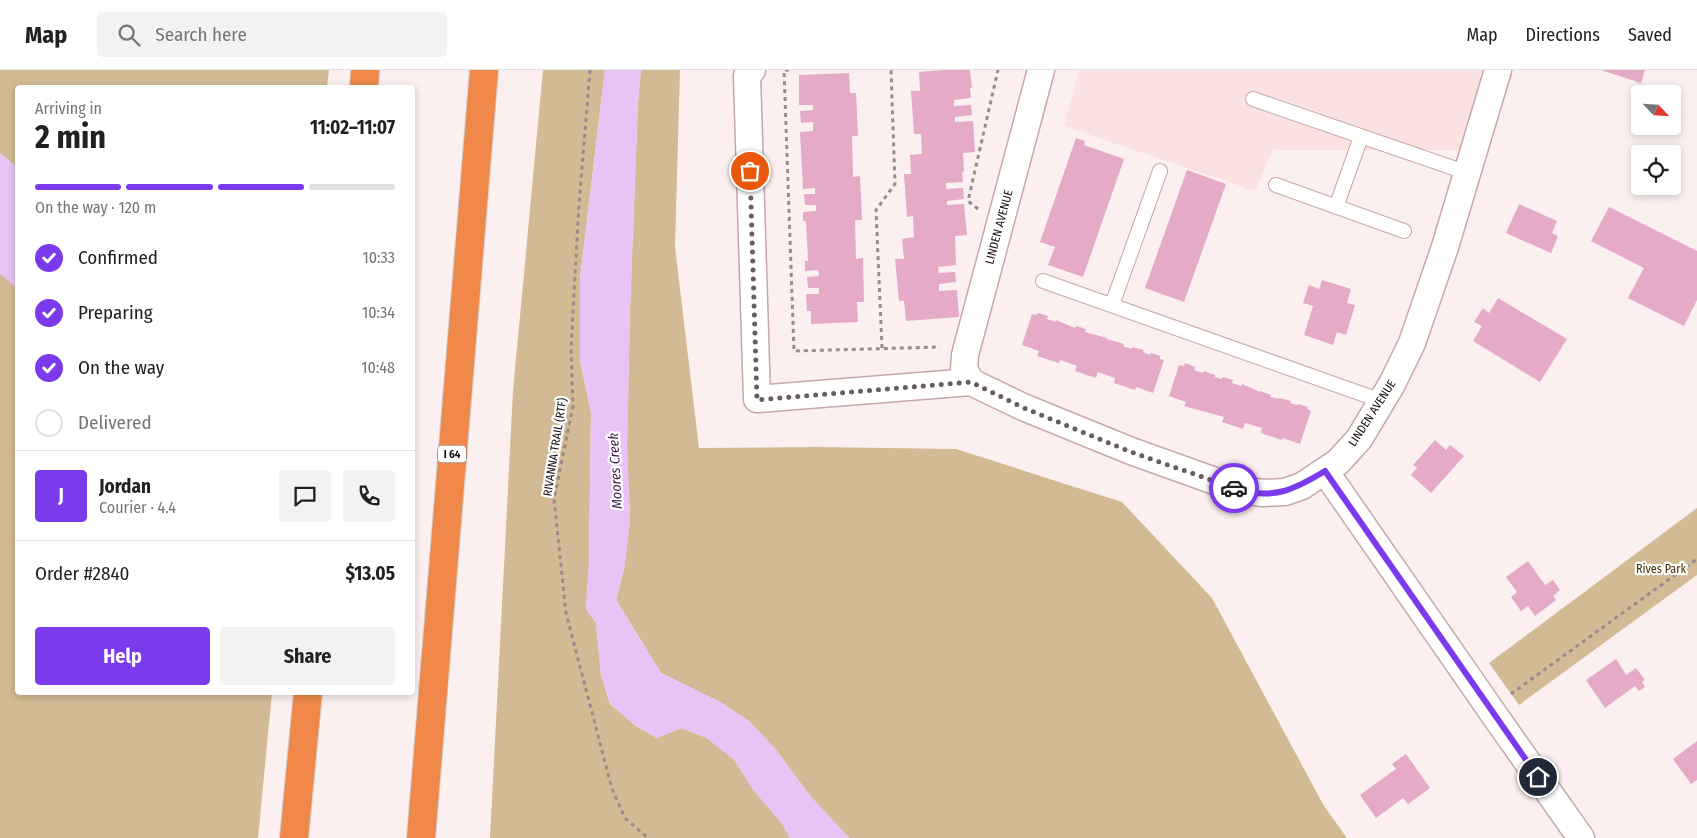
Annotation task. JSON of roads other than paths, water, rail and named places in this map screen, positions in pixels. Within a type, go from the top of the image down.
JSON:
[{"type":"highway","points":[[364,85],[365,70]]},
{"type":"highway","name":"I 64","points":[[421,838],[484,70]]},
{"type":"highway","points":[[294,838],[308,695]]},
{"type":"street","points":[[752,70],[747,76],[757,400],[971,382]]},
{"type":"street","name":"LINDEN AVENUE","points":[[1041,70],[965,355],[964,369],[971,382],[1024,408],[1131,452],[1240,490],[1263,494],[1286,492],[1302,486],[1338,462],[1359,439],[1392,384],[1412,343],[1445,247],[1498,70]]},
{"type":"street","points":[[1325,471],[1581,838]]},
{"type":"lane","points":[[1253,99],[1468,173]]},
{"type":"lane","points":[[1336,207],[1361,137]]},
{"type":"lane","points":[[1112,305],[1160,171]]},
{"type":"lane","points":[[1276,185],[1404,231]]},
{"type":"lane","points":[[1042,281],[1382,401]]},
{"type":"water","name":"Moores Creek","points":[[605,70],[641,70],[638,102],[630,309],[627,449],[630,520],[624,569],[616,600],[661,673],[720,702],[749,721],[776,750],[811,797],[849,838],[790,838],[783,825],[752,788],[734,760],[707,738],[681,728],[657,738],[636,726],[610,704],[601,675],[596,623],[586,610],[589,563],[591,412],[580,360],[580,278]]},
{"type":"water","points":[[0,153],[15,165],[15,286],[0,274]]},
{"type":"park label","name":"Rives Park","points":[[1661,569]]}]
